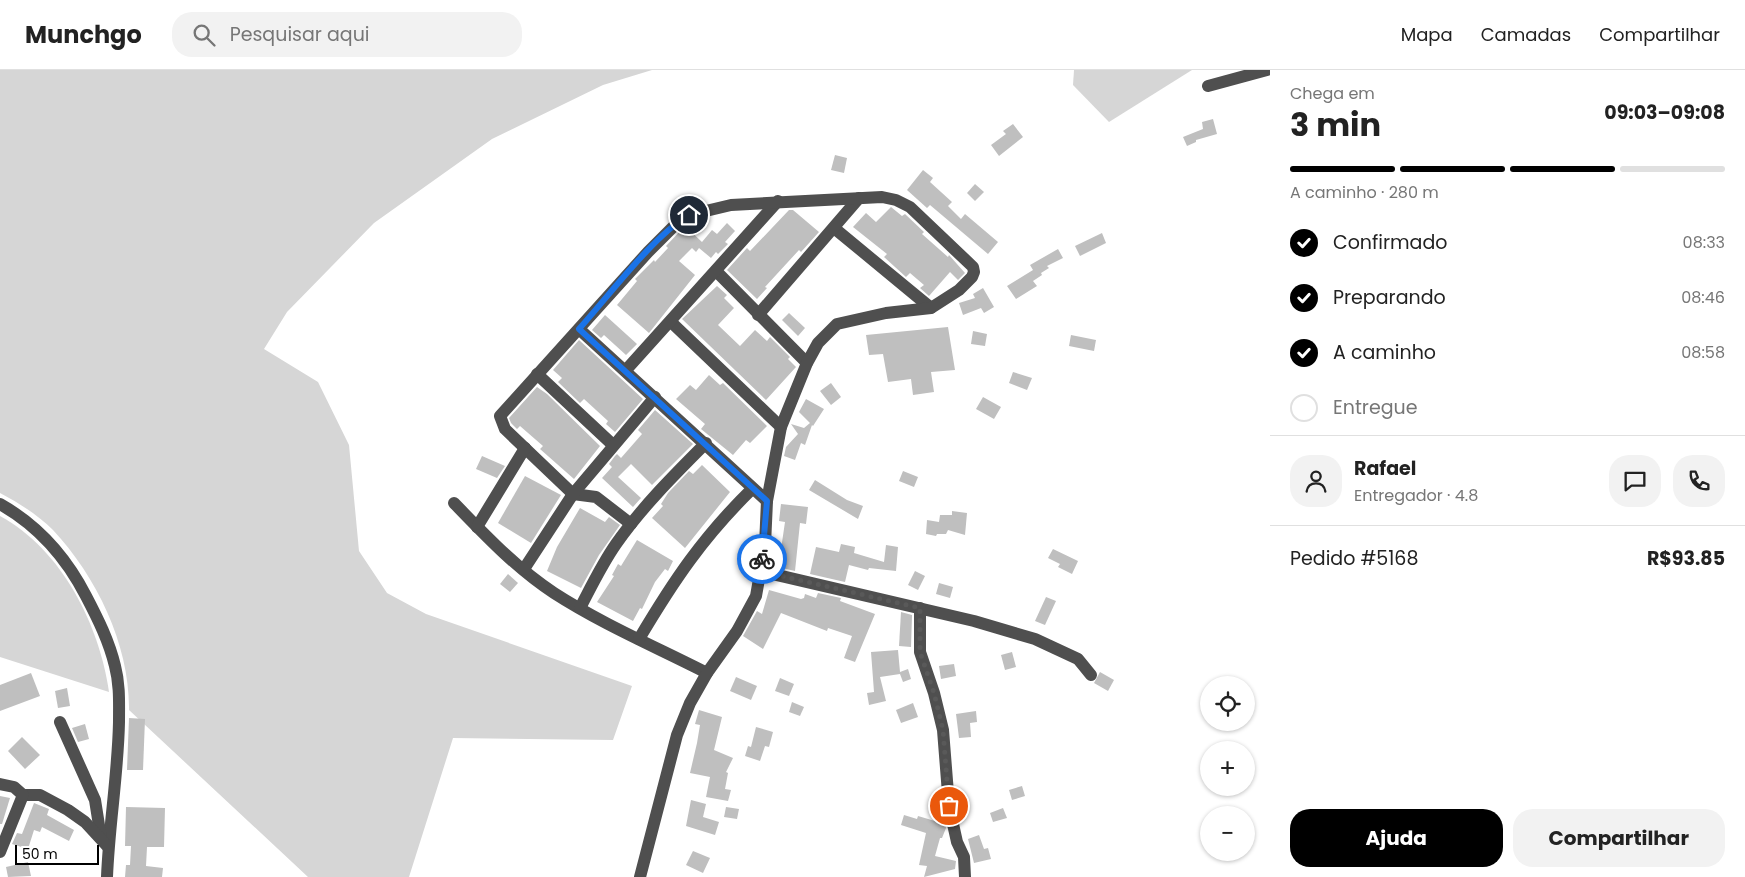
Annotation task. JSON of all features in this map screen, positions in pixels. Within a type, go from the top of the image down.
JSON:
[{"type":"street","points":[[1208,86],[1266,70]]},
{"type":"street","points":[[631,524],[596,497],[573,494],[505,429],[500,416],[648,252],[678,222],[695,213],[731,205],[778,201],[882,197],[896,200],[910,207],[973,267],[974,272],[968,282],[944,301],[931,308],[886,313],[837,324],[818,343],[807,363],[781,427],[767,501],[765,545],[756,596],[749,612],[707,673],[690,703],[677,735],[640,877]]},
{"type":"street","points":[[758,315],[859,198]]},
{"type":"street","points":[[626,370],[778,201]]},
{"type":"street","points":[[834,228],[931,308]]},
{"type":"street","points":[[716,271],[807,363]]},
{"type":"street","points":[[671,322],[781,427]]},
{"type":"street","points":[[579,329],[706,443],[752,489],[767,501]]},
{"type":"street","points":[[537,374],[614,445]]},
{"type":"street","points":[[524,569],[573,494],[655,397]]},
{"type":"street","points":[[580,608],[607,559],[631,524],[659,490],[706,443]]},
{"type":"street","points":[[477,526],[525,448]]},
{"type":"street","points":[[639,639],[692,555],[727,513],[752,489]]},
{"type":"street","points":[[454,503],[524,569],[554,593],[707,673]]},
{"type":"street","points":[[0,504],[19,515],[45,537],[73,570],[103,628],[110,648],[119,688],[118,759],[105,842]]},
{"type":"street","points":[[760,571],[920,608],[1035,639],[1078,659],[1091,675]]},
{"type":"street","points":[[920,608],[920,652],[934,693],[943,730],[949,806],[957,842],[964,857],[964,877]]},
{"type":"street","points":[[60,722],[95,800],[105,842],[107,877]]},
{"type":"street","points":[[0,784],[14,787],[23,794],[40,795],[55,803],[85,822],[105,842]]},
{"type":"street","points":[[0,852],[23,794]]},
{"type":"shaded area","points":[[0,70],[652,70],[603,85],[492,139],[374,223],[287,312],[264,349],[318,382],[349,445],[359,551],[387,593],[426,614],[632,686],[613,740],[453,738],[409,877],[308,877],[129,710],[124,661],[117,637],[97,591],[84,569],[53,530],[41,519],[0,493]]},
{"type":"shaded area","points":[[1074,70],[1192,70],[1109,122],[1073,85]]},
{"type":"shaded area","points":[[0,516],[42,548],[74,591],[96,641],[104,666],[109,692],[0,657]]},
{"type":"building","points":[[1213,119],[1217,134],[1196,140],[1196,142],[1187,146],[1183,137],[1203,129],[1202,122]]},
{"type":"building","points":[[1013,124],[1023,137],[999,156],[991,145],[1006,134],[1003,131]]},
{"type":"building","points":[[835,155],[847,158],[844,173],[831,170]]},
{"type":"building","points":[[923,170],[933,178],[930,182],[952,202],[948,206],[961,219],[965,214],[998,242],[988,254],[930,205],[927,208],[907,190]]},
{"type":"building","points":[[975,184],[984,192],[975,201],[967,193]]},
{"type":"building","points":[[891,207],[902,216],[905,214],[924,232],[922,234],[948,257],[949,255],[965,273],[958,280],[950,272],[929,296],[920,288],[924,285],[910,273],[906,277],[884,257],[887,254],[853,227],[866,213],[876,222]]},
{"type":"building","points":[[789,210],[793,210],[819,232],[801,252],[799,250],[765,287],[767,288],[757,299],[727,270],[747,248],[750,251]]},
{"type":"building","points":[[727,223],[735,231],[725,242],[728,244],[718,254],[716,252],[711,258],[699,248],[696,252],[692,248],[679,261],[695,275],[649,333],[617,305],[637,281],[635,279],[654,260],[655,262],[668,248],[666,246],[683,228],[686,227],[702,242],[712,230],[717,234]]},
{"type":"building","points":[[1102,233],[1106,243],[1080,256],[1075,246]]},
{"type":"building","points":[[1058,249],[1063,258],[1047,266],[1049,268],[1033,281],[1037,286],[1016,299],[1007,286],[1033,270],[1030,265]]},
{"type":"building","points":[[717,286],[727,295],[724,298],[734,308],[718,325],[740,346],[755,330],[767,341],[770,337],[790,357],[788,359],[796,367],[766,400],[682,319]]},
{"type":"building","points":[[983,288],[994,307],[984,313],[981,308],[963,315],[959,303],[975,298],[973,294]]},
{"type":"building","points":[[789,313],[805,328],[798,336],[782,320]]},
{"type":"building","points":[[605,315],[637,344],[626,355],[604,335],[601,338],[592,330]]},
{"type":"building","points":[[948,327],[955,370],[931,372],[934,392],[913,395],[911,379],[888,382],[883,354],[869,355],[866,335]]},
{"type":"building","points":[[973,331],[987,334],[985,346],[971,344]]},
{"type":"building","points":[[1071,335],[1096,340],[1094,351],[1069,346]]},
{"type":"building","points":[[579,340],[643,399],[615,432],[606,424],[608,421],[584,399],[580,403],[558,382],[562,378],[553,370]]},
{"type":"building","points":[[1013,372],[1032,378],[1027,390],[1009,383]]},
{"type":"building","points":[[709,375],[720,385],[723,383],[767,426],[750,443],[746,440],[733,455],[701,429],[705,424],[676,399],[690,385],[696,390]]},
{"type":"building","points":[[831,383],[841,397],[831,405],[820,391]]},
{"type":"building","points":[[537,387],[547,394],[600,446],[574,479],[540,449],[543,446],[520,426],[517,429],[511,423],[509,418]]},
{"type":"building","points":[[983,397],[1001,407],[994,419],[976,409]]},
{"type":"building","points":[[806,399],[824,409],[812,425],[805,445],[801,443],[795,460],[784,456],[786,447],[798,434],[791,424],[804,428],[810,423],[799,412]]},
{"type":"building","points":[[655,410],[693,444],[652,485],[631,464],[618,477],[641,498],[633,507],[602,478],[612,467],[609,464],[615,456],[617,454],[621,458],[642,434],[638,430]]},
{"type":"building","points":[[482,456],[505,466],[497,478],[476,469]]},
{"type":"building","points":[[702,465],[730,492],[685,548],[652,518],[663,506],[661,504],[668,493],[689,471],[693,474]]},
{"type":"building","points":[[903,471],[918,477],[914,487],[899,481]]},
{"type":"building","points":[[525,476],[561,495],[531,543],[498,523]]},
{"type":"building","points":[[815,480],[847,500],[863,506],[858,519],[809,490]]},
{"type":"building","points":[[781,504],[808,507],[806,524],[800,523],[795,571],[773,566],[776,555],[780,556],[785,522],[779,521]]},
{"type":"building","points":[[580,508],[605,522],[609,517],[620,525],[599,555],[581,588],[547,571],[557,547]]},
{"type":"building","points":[[952,511],[967,513],[965,535],[948,530],[946,534],[937,534],[936,536],[926,534],[927,520],[939,522],[940,515],[952,515]]},
{"type":"building","points":[[637,540],[673,561],[668,571],[665,569],[655,582],[642,609],[640,608],[633,621],[597,602],[614,576],[612,575],[618,564],[621,566]]},
{"type":"building","points":[[841,544],[855,547],[854,553],[884,562],[886,545],[898,547],[896,571],[869,568],[868,570],[849,565],[845,582],[810,574],[816,547],[839,552]]},
{"type":"building","points":[[1053,549],[1078,561],[1072,574],[1058,567],[1060,564],[1048,558]]},
{"type":"building","points":[[915,571],[925,576],[918,590],[908,585]]},
{"type":"building","points":[[508,574],[518,583],[510,592],[500,584]]},
{"type":"building","points":[[939,583],[953,587],[950,598],[936,594]]},
{"type":"building","points":[[769,590],[801,599],[804,598],[805,594],[816,598],[818,593],[841,598],[840,601],[875,614],[855,662],[844,658],[852,636],[828,628],[827,631],[781,613],[763,649],[743,636],[757,611],[762,614]]},
{"type":"building","points":[[1046,597],[1056,601],[1045,625],[1035,621]]},
{"type":"building","points":[[901,612],[912,615],[911,647],[899,646]]},
{"type":"building","points":[[898,650],[900,672],[908,669],[911,679],[903,682],[900,674],[880,677],[886,701],[869,705],[867,693],[874,692],[871,652]]},
{"type":"building","points":[[1012,652],[1016,667],[1005,670],[1001,655]]},
{"type":"building","points":[[954,664],[956,676],[941,679],[939,666]]},
{"type":"building","points":[[1100,672],[1114,680],[1108,691],[1094,683]]},
{"type":"building","points":[[31,673],[40,696],[0,711],[0,685]]},
{"type":"building","points":[[736,677],[757,686],[751,700],[730,691]]},
{"type":"building","points":[[780,678],[794,684],[789,696],[775,691]]},
{"type":"building","points":[[67,688],[70,706],[58,708],[55,691]]},
{"type":"building","points":[[792,702],[804,707],[800,716],[789,712]]},
{"type":"building","points":[[913,703],[918,717],[901,723],[896,710]]},
{"type":"building","points":[[699,710],[722,717],[714,750],[733,758],[726,772],[728,773],[725,789],[731,790],[728,801],[706,797],[710,777],[690,773],[700,725],[695,724]]},
{"type":"building","points":[[976,711],[977,722],[970,723],[971,737],[959,738],[956,714]]},
{"type":"building","points":[[129,718],[145,719],[143,770],[127,770]]},
{"type":"building","points":[[85,724],[89,739],[78,742],[72,728]]},
{"type":"building","points":[[756,727],[773,732],[769,747],[765,746],[760,761],[745,756],[748,746],[751,747]]},
{"type":"building","points":[[22,737],[40,755],[25,769],[8,751]]},
{"type":"building","points":[[1022,786],[1025,796],[1012,800],[1009,790]]},
{"type":"building","points":[[0,796],[10,798],[2,824],[0,824]]},
{"type":"building","points":[[691,800],[706,804],[703,817],[719,822],[715,835],[686,826]]},
{"type":"building","points":[[34,803],[49,809],[47,815],[74,830],[69,841],[42,827],[40,832],[34,830],[28,849],[12,844],[17,833],[22,834]]},
{"type":"building","points":[[126,807],[165,808],[164,847],[147,847],[146,866],[163,868],[162,877],[125,877],[126,865],[130,865],[131,846],[125,846]]},
{"type":"building","points":[[726,807],[739,809],[737,819],[724,817]]},
{"type":"building","points":[[1003,808],[1007,818],[993,822],[990,813]]},
{"type":"building","points":[[904,815],[917,819],[918,816],[945,824],[946,828],[942,838],[940,838],[935,856],[956,861],[955,869],[924,877],[927,866],[919,865],[926,833],[901,825]]},
{"type":"building","points":[[979,835],[984,849],[988,848],[991,859],[974,863],[968,839]]},
{"type":"building","points":[[693,851],[710,858],[703,873],[686,865]]},
{"type":"building","points":[[28,862],[31,876],[8,877],[6,867]]},
{"type":"way so far","points":[[762,559],[760,571],[871,599],[920,608],[918,629],[920,652],[934,693],[943,730],[946,747],[949,806]]},
{"type":"route","points":[[689,215],[678,222],[648,252],[579,329],[681,420],[752,489],[767,501],[765,545],[762,559]]}]
